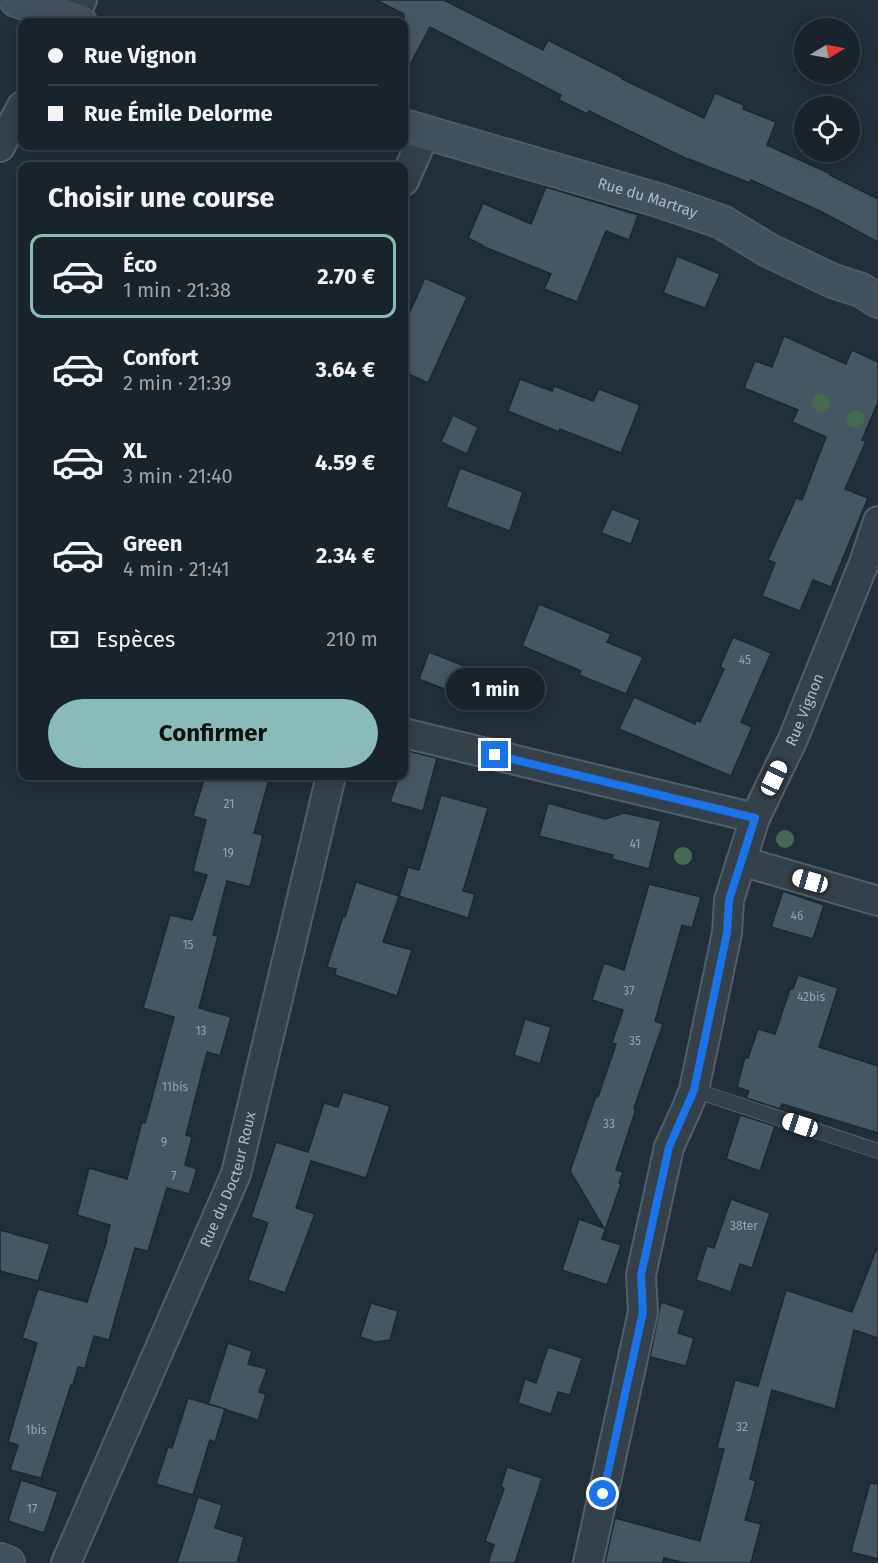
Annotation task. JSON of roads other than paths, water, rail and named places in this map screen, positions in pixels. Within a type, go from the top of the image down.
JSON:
[{"type":"street","points":[[16,0],[76,16]]},
{"type":"street","points":[[0,147],[18,113]]},
{"type":"street","points":[[408,162],[414,129]]},
{"type":"street","name":"Rue du Martray","points":[[414,129],[661,201],[722,222],[768,250],[833,281],[861,290],[878,301]]},
{"type":"street","name":"Rue Vignon","points":[[588,1563],[643,1312],[641,1275],[669,1147],[694,1090],[727,933],[729,900],[755,818],[793,739],[864,563],[878,521]]},
{"type":"street","points":[[408,734],[755,818]]},
{"type":"street","name":"Rue du Docteur Roux","points":[[66,1563],[236,1174],[330,780]]},
{"type":"street","points":[[741,861],[878,901]]},
{"type":"street","points":[[0,1560],[8,1563]]},
{"type":"lane","points":[[694,1090],[878,1151]]}]
